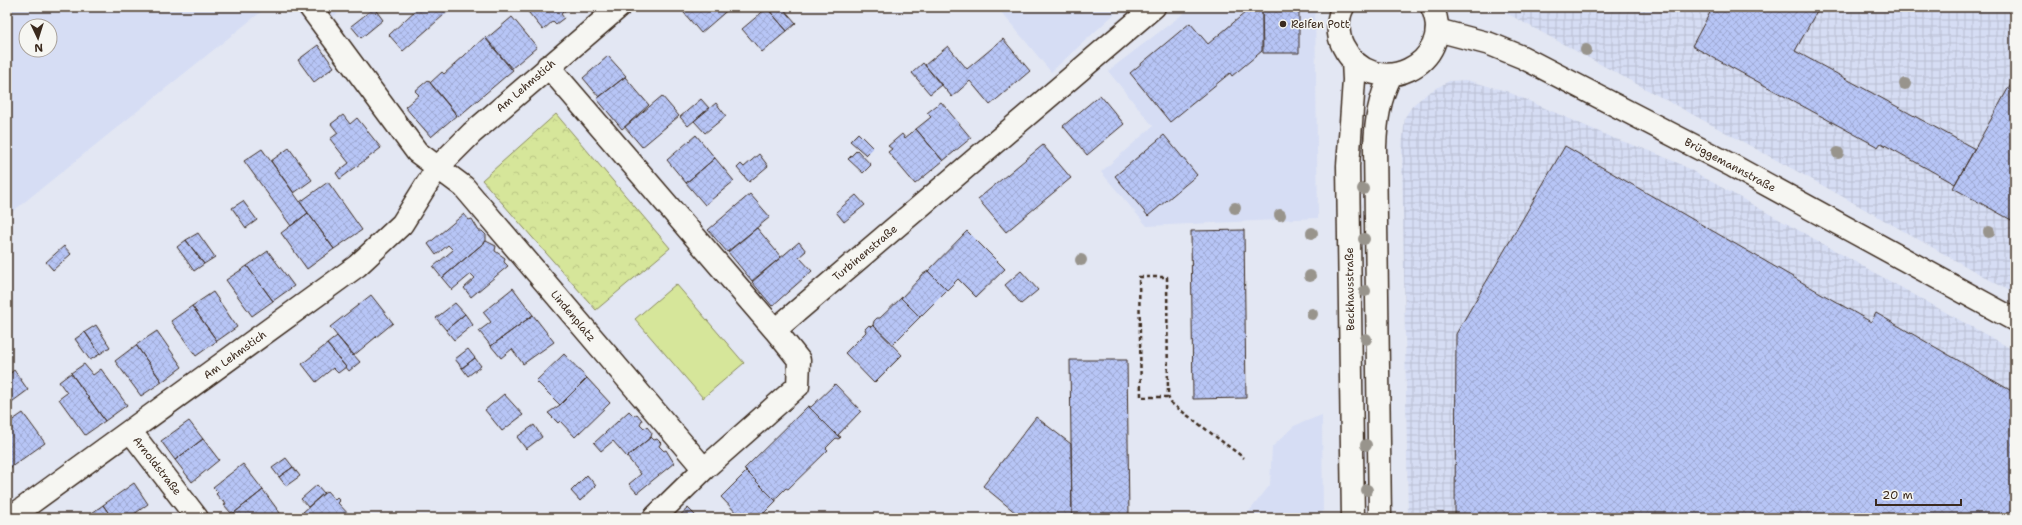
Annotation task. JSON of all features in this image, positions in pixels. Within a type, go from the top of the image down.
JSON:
[{"type":"street","points":[[310,7],[417,152],[436,168]]},
{"type":"street","name":"Am Lehmstich","points":[[10,518],[131,432],[357,266],[402,224],[436,168],[472,133],[548,66],[619,7]]},
{"type":"street","name":"Turbinenstraße","points":[[775,330],[1154,7]]},
{"type":"street","points":[[1343,7],[1338,26],[1341,41],[1348,55],[1353,61],[1368,72],[1390,75],[1406,72],[1424,59],[1431,49],[1437,30],[1432,7]]},
{"type":"street","name":"Brüggemannstraße","points":[[1437,30],[1490,44],[1522,57],[1719,159],[2015,320]]},
{"type":"street","name":"Beckhausstraße","points":[[1353,61],[1354,80],[1348,166],[1353,518]]},
{"type":"street","points":[[548,66],[775,330],[799,360],[798,386],[704,469],[654,518]]},
{"type":"street","points":[[1380,518],[1375,147],[1378,111],[1382,93],[1390,75]]},
{"type":"street","name":"Lindenplatz","points":[[436,168],[464,187],[704,469]]},
{"type":"street","name":"Arnoldstraße","points":[[131,432],[197,518]]},
{"type":"path","points":[[1168,397],[1141,397],[1140,277],[1167,276],[1168,397],[1171,403],[1244,458]]},
{"type":"shaded area","points":[[7,7],[267,7],[7,216]]},
{"type":"shaded area","points":[[293,7],[345,7],[314,33]]},
{"type":"shaded area","points":[[997,7],[1122,7],[1051,72]]},
{"type":"shaded area","points":[[1192,7],[1315,7],[1318,218],[1147,226],[1101,172],[1153,126],[1108,71]]},
{"type":"shaded area","points":[[1495,7],[2015,7],[2015,294],[1813,180]]},
{"type":"shaded area","points":[[1466,80],[1506,91],[1613,138],[1678,163],[2015,351],[2015,518],[1408,518],[1402,148],[1405,117],[1413,105],[1428,93],[1449,81]]},
{"type":"shaded area","points":[[1322,415],[1323,518],[1244,518],[1270,485],[1272,447],[1294,426]]},
{"type":"green space","points":[[556,114],[670,248],[596,310],[482,180]]},
{"type":"green space","points":[[676,284],[744,363],[703,398],[635,319]]},
{"type":"building","points":[[419,7],[453,7],[403,51],[389,35]]},
{"type":"building","points":[[524,7],[569,7],[561,14],[564,18],[556,24],[553,21],[543,30]]},
{"type":"building","points":[[679,7],[731,7],[701,33]]},
{"type":"building","points":[[782,7],[796,23],[787,31],[767,8]]},
{"type":"building","points":[[1252,7],[1262,7],[1262,51],[1232,76],[1230,73],[1170,122],[1130,73],[1190,23],[1208,44]]},
{"type":"building","points":[[1262,7],[1299,7],[1299,53],[1263,53]]},
{"type":"building","points":[[1713,7],[1814,7],[1818,9],[1795,51],[1975,149],[1955,184],[1881,143],[1878,147],[1692,46]]},
{"type":"building","points":[[374,8],[383,20],[361,38],[351,26]]},
{"type":"building","points":[[767,8],[787,31],[762,52],[742,29]]},
{"type":"building","points":[[512,17],[537,47],[511,69],[486,39]]},
{"type":"building","points":[[485,37],[513,70],[458,117],[430,83],[442,72],[444,74]]},
{"type":"building","points":[[1003,39],[1030,71],[990,105],[970,81],[952,97],[925,65],[948,46],[967,69]]},
{"type":"building","points":[[318,45],[334,67],[314,82],[298,60]]},
{"type":"building","points":[[608,56],[626,76],[599,97],[583,78]]},
{"type":"building","points":[[923,63],[941,85],[930,94],[912,73]]},
{"type":"building","points":[[2015,76],[2015,222],[1953,188]]},
{"type":"building","points":[[625,77],[649,105],[622,129],[597,99]]},
{"type":"building","points":[[428,80],[457,115],[431,137],[405,107],[419,95],[415,91]]},
{"type":"building","points":[[1100,95],[1124,124],[1087,155],[1063,126]]},
{"type":"building","points":[[662,96],[679,116],[642,147],[625,127]]},
{"type":"building","points":[[701,99],[709,108],[688,126],[680,117]]},
{"type":"building","points":[[941,102],[971,138],[943,161],[916,129],[931,117],[927,113]]},
{"type":"building","points":[[716,103],[726,116],[705,133],[694,121]]},
{"type":"building","points":[[343,115],[350,124],[357,118],[381,148],[340,179],[336,173],[349,163],[330,139],[338,133],[331,124]]},
{"type":"building","points":[[916,129],[943,161],[915,184],[888,152],[892,149],[888,146],[902,134],[905,138]]},
{"type":"building","points":[[858,133],[873,148],[866,155],[850,141]]},
{"type":"building","points":[[696,135],[715,158],[686,183],[667,160]]},
{"type":"building","points":[[1164,135],[1197,175],[1148,216],[1115,176]]},
{"type":"building","points":[[1043,145],[1071,178],[1006,232],[978,199]]},
{"type":"building","points":[[1565,146],[1871,322],[1876,313],[2015,393],[2015,518],[1455,518],[1456,334]]},
{"type":"building","points":[[289,148],[312,180],[294,193],[271,161]]},
{"type":"building","points":[[262,149],[308,213],[291,226],[244,161]]},
{"type":"building","points":[[857,150],[871,165],[863,173],[848,159]]},
{"type":"building","points":[[759,154],[768,166],[749,182],[737,168],[741,164],[744,167]]},
{"type":"building","points":[[715,158],[734,181],[705,205],[686,183]]},
{"type":"building","points":[[328,182],[362,230],[334,249],[300,202]]},
{"type":"building","points":[[750,194],[770,217],[727,252],[708,230]]},
{"type":"building","points":[[856,195],[865,205],[844,222],[836,212]]},
{"type":"building","points":[[243,201],[257,220],[246,228],[232,208]]},
{"type":"building","points":[[308,213],[334,249],[307,269],[281,233]]},
{"type":"building","points":[[464,214],[469,220],[472,219],[479,231],[482,231],[486,235],[486,241],[442,278],[433,267],[453,250],[448,245],[436,255],[428,244]]},
{"type":"building","points":[[757,228],[781,257],[752,281],[728,252]]},
{"type":"building","points":[[1244,230],[1246,398],[1193,399],[1191,231]]},
{"type":"building","points":[[967,231],[1005,269],[976,297],[958,279],[947,290],[928,271]]},
{"type":"building","points":[[198,233],[215,257],[204,264],[186,240]]},
{"type":"building","points":[[186,240],[204,264],[194,271],[177,247]]},
{"type":"building","points":[[486,241],[496,246],[495,251],[505,258],[504,262],[508,266],[471,297],[464,288],[475,278],[471,274],[452,290],[442,278]]},
{"type":"building","points":[[799,242],[806,251],[799,257],[812,271],[772,306],[752,282]]},
{"type":"building","points":[[64,246],[71,254],[53,270],[46,262]]},
{"type":"building","points":[[268,251],[294,286],[273,301],[247,266]]},
{"type":"building","points":[[247,266],[273,301],[252,316],[226,280]]},
{"type":"building","points":[[928,271],[947,290],[920,317],[901,298],[920,278],[920,276]]},
{"type":"building","points":[[1021,271],[1038,290],[1021,304],[1005,285]]},
{"type":"building","points":[[513,288],[533,315],[491,346],[479,331],[491,322],[483,312]]},
{"type":"building","points":[[213,292],[237,327],[217,341],[192,306]]},
{"type":"building","points":[[371,295],[393,323],[353,356],[330,327]]},
{"type":"building","points":[[901,298],[920,317],[893,344],[873,325],[877,318],[880,318]]},
{"type":"building","points":[[455,303],[465,314],[446,330],[436,318]]},
{"type":"building","points":[[192,306],[217,341],[196,356],[171,321]]},
{"type":"building","points":[[465,314],[473,325],[454,340],[446,330]]},
{"type":"building","points":[[533,315],[554,342],[523,364],[512,349],[501,358],[491,346]]},
{"type":"building","points":[[96,325],[110,347],[100,354],[85,332]]},
{"type":"building","points":[[869,325],[871,327],[873,325],[902,355],[874,383],[845,353],[866,332],[865,329]]},
{"type":"building","points":[[157,331],[182,367],[162,382],[136,345]]},
{"type":"building","points":[[85,332],[100,354],[90,360],[75,339]]},
{"type":"building","points":[[337,336],[360,362],[349,371],[327,344]]},
{"type":"building","points":[[327,344],[346,367],[338,373],[333,368],[316,382],[302,364]]},
{"type":"building","points":[[136,345],[162,382],[141,396],[115,361]]},
{"type":"building","points":[[468,349],[475,358],[462,368],[455,359]]},
{"type":"building","points":[[564,354],[587,378],[560,405],[536,381]]},
{"type":"building","points":[[475,358],[481,366],[468,376],[462,368]]},
{"type":"building","points":[[1070,360],[1127,360],[1129,518],[1072,518]]},
{"type":"building","points":[[84,364],[93,375],[101,369],[127,405],[105,421],[71,373]]},
{"type":"building","points":[[14,370],[28,390],[9,404],[7,402],[7,376]]},
{"type":"building","points":[[71,373],[105,421],[85,435],[59,399],[67,393],[59,382]]},
{"type":"building","points":[[587,378],[610,403],[575,437],[560,421],[558,423],[548,413],[560,405]]},
{"type":"building","points":[[835,384],[861,411],[838,435],[841,437],[840,438],[808,406],[811,407]]},
{"type":"building","points":[[504,394],[523,415],[502,431],[485,410]]},
{"type":"building","points":[[808,406],[840,438],[836,438],[826,448],[828,450],[788,489],[786,488],[776,498],[776,501],[744,469]]},
{"type":"building","points":[[629,411],[634,416],[637,414],[642,420],[640,424],[644,428],[647,427],[652,433],[651,437],[627,457],[613,441],[601,451],[594,443]]},
{"type":"building","points":[[23,413],[45,443],[7,470],[7,424]]},
{"type":"building","points":[[1036,417],[1071,444],[1072,518],[1022,518],[983,486]]},
{"type":"building","points":[[189,421],[203,439],[175,460],[161,441]]},
{"type":"building","points":[[534,425],[542,437],[526,449],[517,437]]},
{"type":"building","points":[[651,437],[654,440],[657,439],[661,443],[659,446],[664,451],[666,450],[674,463],[637,493],[629,484],[641,474],[627,457]]},
{"type":"building","points":[[203,439],[219,460],[192,482],[175,460]]},
{"type":"building","points":[[286,458],[293,467],[279,477],[272,468]]},
{"type":"building","points":[[243,464],[263,490],[234,513],[231,513],[224,505],[226,504],[224,500],[222,501],[216,494],[218,492],[213,487]]},
{"type":"building","points":[[293,467],[300,476],[286,486],[279,477]]},
{"type":"building","points":[[744,469],[776,501],[759,518],[741,518],[721,497],[746,472]]},
{"type":"building","points":[[587,475],[596,486],[580,501],[571,491]]},
{"type":"building","points":[[134,483],[148,504],[129,518],[112,518],[103,505]]},
{"type":"building","points":[[317,485],[324,493],[308,507],[301,499]]},
{"type":"building","points":[[263,490],[283,517],[235,518],[234,513]]},
{"type":"building","points":[[327,491],[335,500],[337,498],[340,501],[338,503],[352,518],[308,518],[303,512]]},
{"type":"building","points":[[103,505],[112,518],[85,518]]},
{"type":"building","points":[[688,508],[698,518],[677,518]]},
{"type":"place","name":"Reifen Pott","points":[[1283,24]]}]
